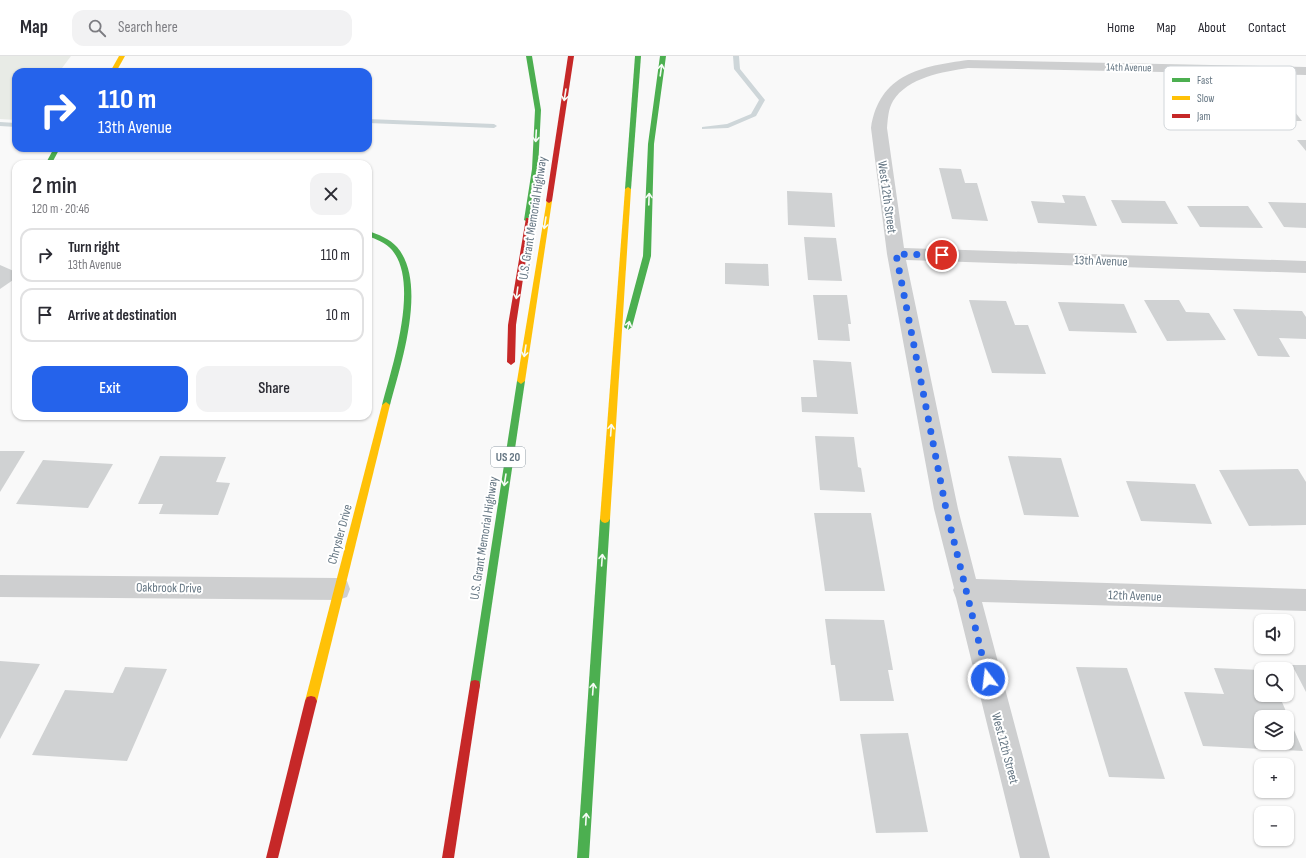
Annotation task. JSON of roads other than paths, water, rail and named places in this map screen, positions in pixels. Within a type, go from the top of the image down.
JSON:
[{"type":"main road","points":[[115,68],[122,56]]},
{"type":"main road","points":[[511,372],[512,325],[535,163],[538,110],[529,56]]},
{"type":"main road","name":"U.S. Grant Memorial Highway","points":[[448,858],[509,450],[571,56]]},
{"type":"main road","points":[[583,858],[614,378],[638,56]]},
{"type":"main road","points":[[614,378],[647,256],[651,144],[663,56]]},
{"type":"main road","name":"Chrysler Drive","points":[[272,858],[338,589],[405,333],[409,306],[404,267],[396,251],[378,237],[372,235]]},
{"type":"main road","points":[[509,450],[510,388]]},
{"type":"street","name":"14th Avenue","points":[[952,66],[968,64],[1016,64],[1164,68]]},
{"type":"street","name":"West 12th Street","points":[[952,66],[930,71],[897,88],[887,100],[880,113],[879,128],[896,254],[946,509],[965,590],[1035,858]]},
{"type":"street","name":"14th Avenue","points":[[1296,71],[1306,71]]},
{"type":"street","name":"13th Avenue","points":[[896,254],[1306,267]]},
{"type":"street","name":"Oakbrook Drive","points":[[0,586],[338,589]]},
{"type":"street","name":"12th Avenue","points":[[965,590],[1306,600]]},
{"type":"waterway","points":[[704,128],[728,126],[754,115],[762,100],[737,69],[736,56]]},
{"type":"waterway","points":[[372,121],[494,126]]},
{"type":"waterway","points":[[0,124],[12,125]]}]
